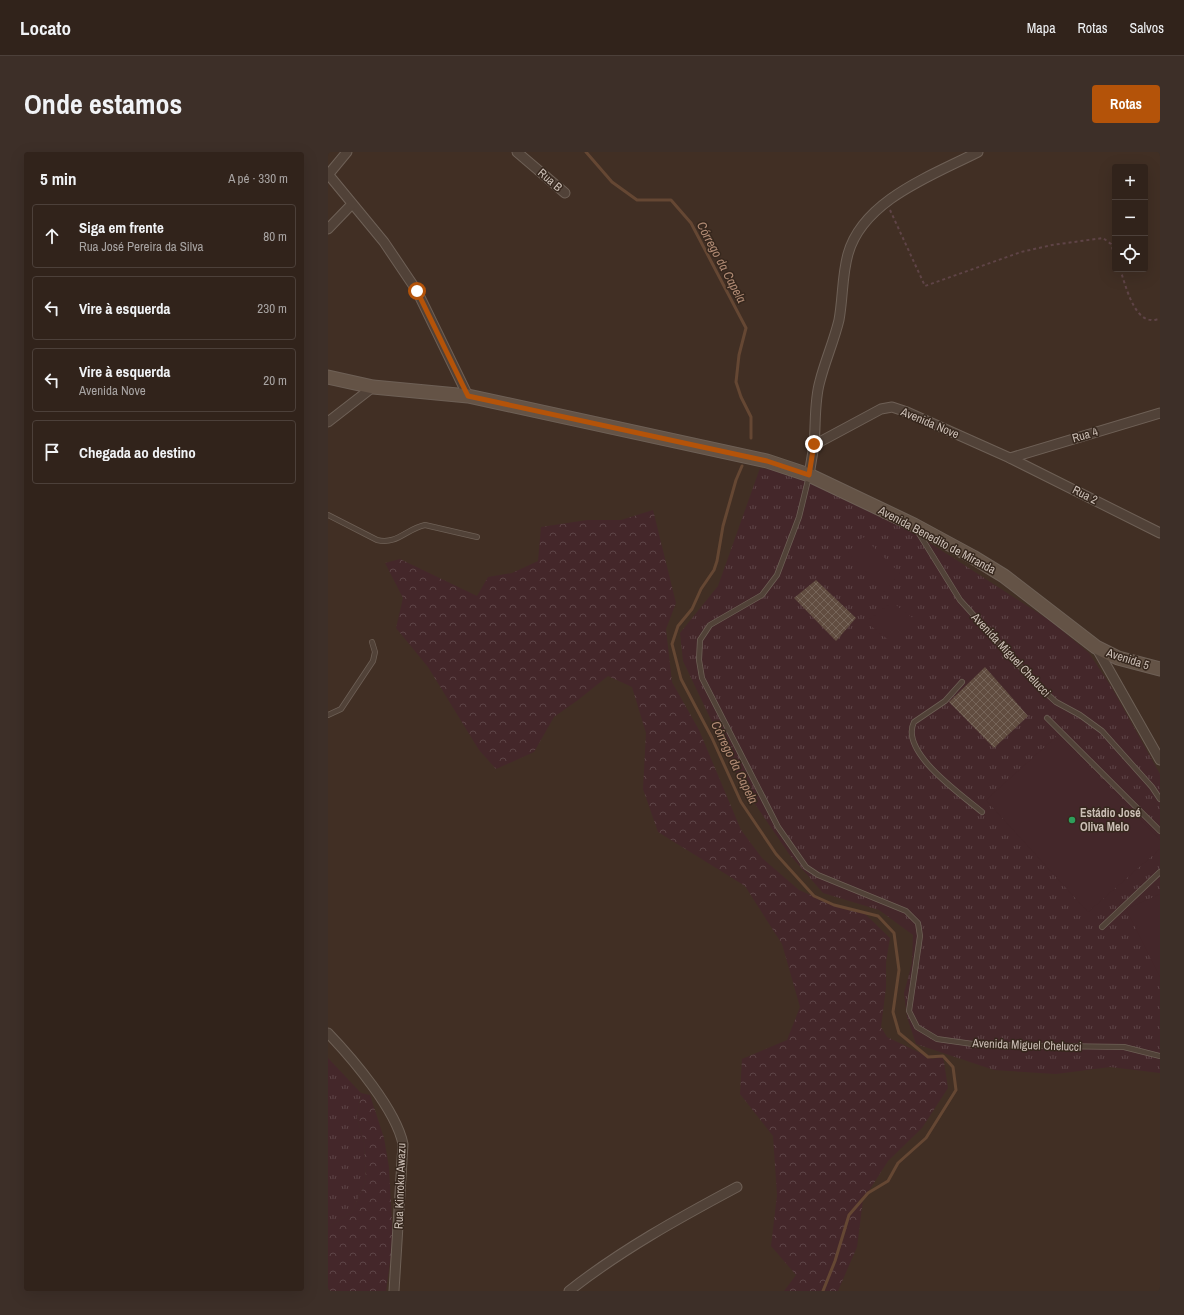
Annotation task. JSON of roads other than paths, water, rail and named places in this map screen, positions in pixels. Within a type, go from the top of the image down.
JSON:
[{"type":"street","points":[[347,152],[328,175],[384,242],[417,291],[468,396]]},
{"type":"street","name":"Rua B","points":[[517,152],[565,193]]},
{"type":"street","points":[[809,475],[814,444],[819,382],[839,320],[848,253],[858,233],[872,214],[886,201],[978,152]]},
{"type":"street","points":[[328,229],[352,204]]},
{"type":"street","name":"Avenida Benedito de Miranda","points":[[328,377],[373,387],[468,396],[767,461],[809,475],[914,525],[973,557],[1004,576],[1096,647]]},
{"type":"street","points":[[328,422],[373,387]]},
{"type":"street","name":"Avenida Nove","points":[[814,444],[881,409],[892,407],[907,412],[1010,458]]},
{"type":"street","name":"Rua 4","points":[[1010,458],[1160,413]]},
{"type":"street","name":"Rua 2","points":[[1010,458],[1160,533]]},
{"type":"street","points":[[1096,647],[1160,760]]},
{"type":"street","name":"Avenida 5","points":[[1096,647],[1118,658],[1157,666]]},
{"type":"street","name":"Rua Kinroku Awazu","points":[[328,1033],[373,1086],[401,1133],[403,1144],[394,1291]]},
{"type":"street","points":[[569,1291],[589,1275],[656,1231],[737,1187]]},
{"type":"lane","name":"Avenida Miguel Chelucci","points":[[809,475],[798,517],[777,575],[762,595],[710,625],[700,640],[699,660],[702,678],[778,827],[806,867],[818,875],[906,910],[918,923],[920,936],[909,1011],[917,1027],[937,1039],[980,1045],[1124,1047],[1160,1056]]},
{"type":"lane","points":[[328,515],[377,540],[385,542],[425,525],[477,537]]},
{"type":"lane","name":"Avenida Miguel Chelucci","points":[[914,525],[960,600],[1035,683],[1056,702],[1080,715],[1102,731],[1152,787],[1160,799]]},
{"type":"lane","points":[[328,715],[341,709],[373,661],[375,652],[372,642]]},
{"type":"lane","points":[[962,682],[945,701],[914,722],[911,728],[912,738],[920,755],[927,764],[982,812]]},
{"type":"lane","points":[[1047,718],[1160,831]]},
{"type":"lane","points":[[1102,926],[1160,872]]},
{"type":"waterway","name":"Córrego da Capela","points":[[586,152],[612,182],[637,200],[671,200],[691,223],[746,328],[739,355],[736,382],[741,397],[751,417],[751,438]]},
{"type":"waterway","name":"Córrego da Capela","points":[[742,466],[736,480],[723,526],[714,570],[701,589],[692,609],[678,626],[672,644],[681,679],[712,738],[741,802],[776,854],[814,896],[834,905],[878,916],[894,933],[899,970],[893,1012],[899,1033],[928,1057],[943,1056],[953,1067],[956,1090],[926,1138],[898,1163],[888,1181],[868,1193],[849,1215],[835,1261],[823,1291]]},
{"type":"place","name":"Estádio José Oliva Melo","points":[[1072,820]]}]
